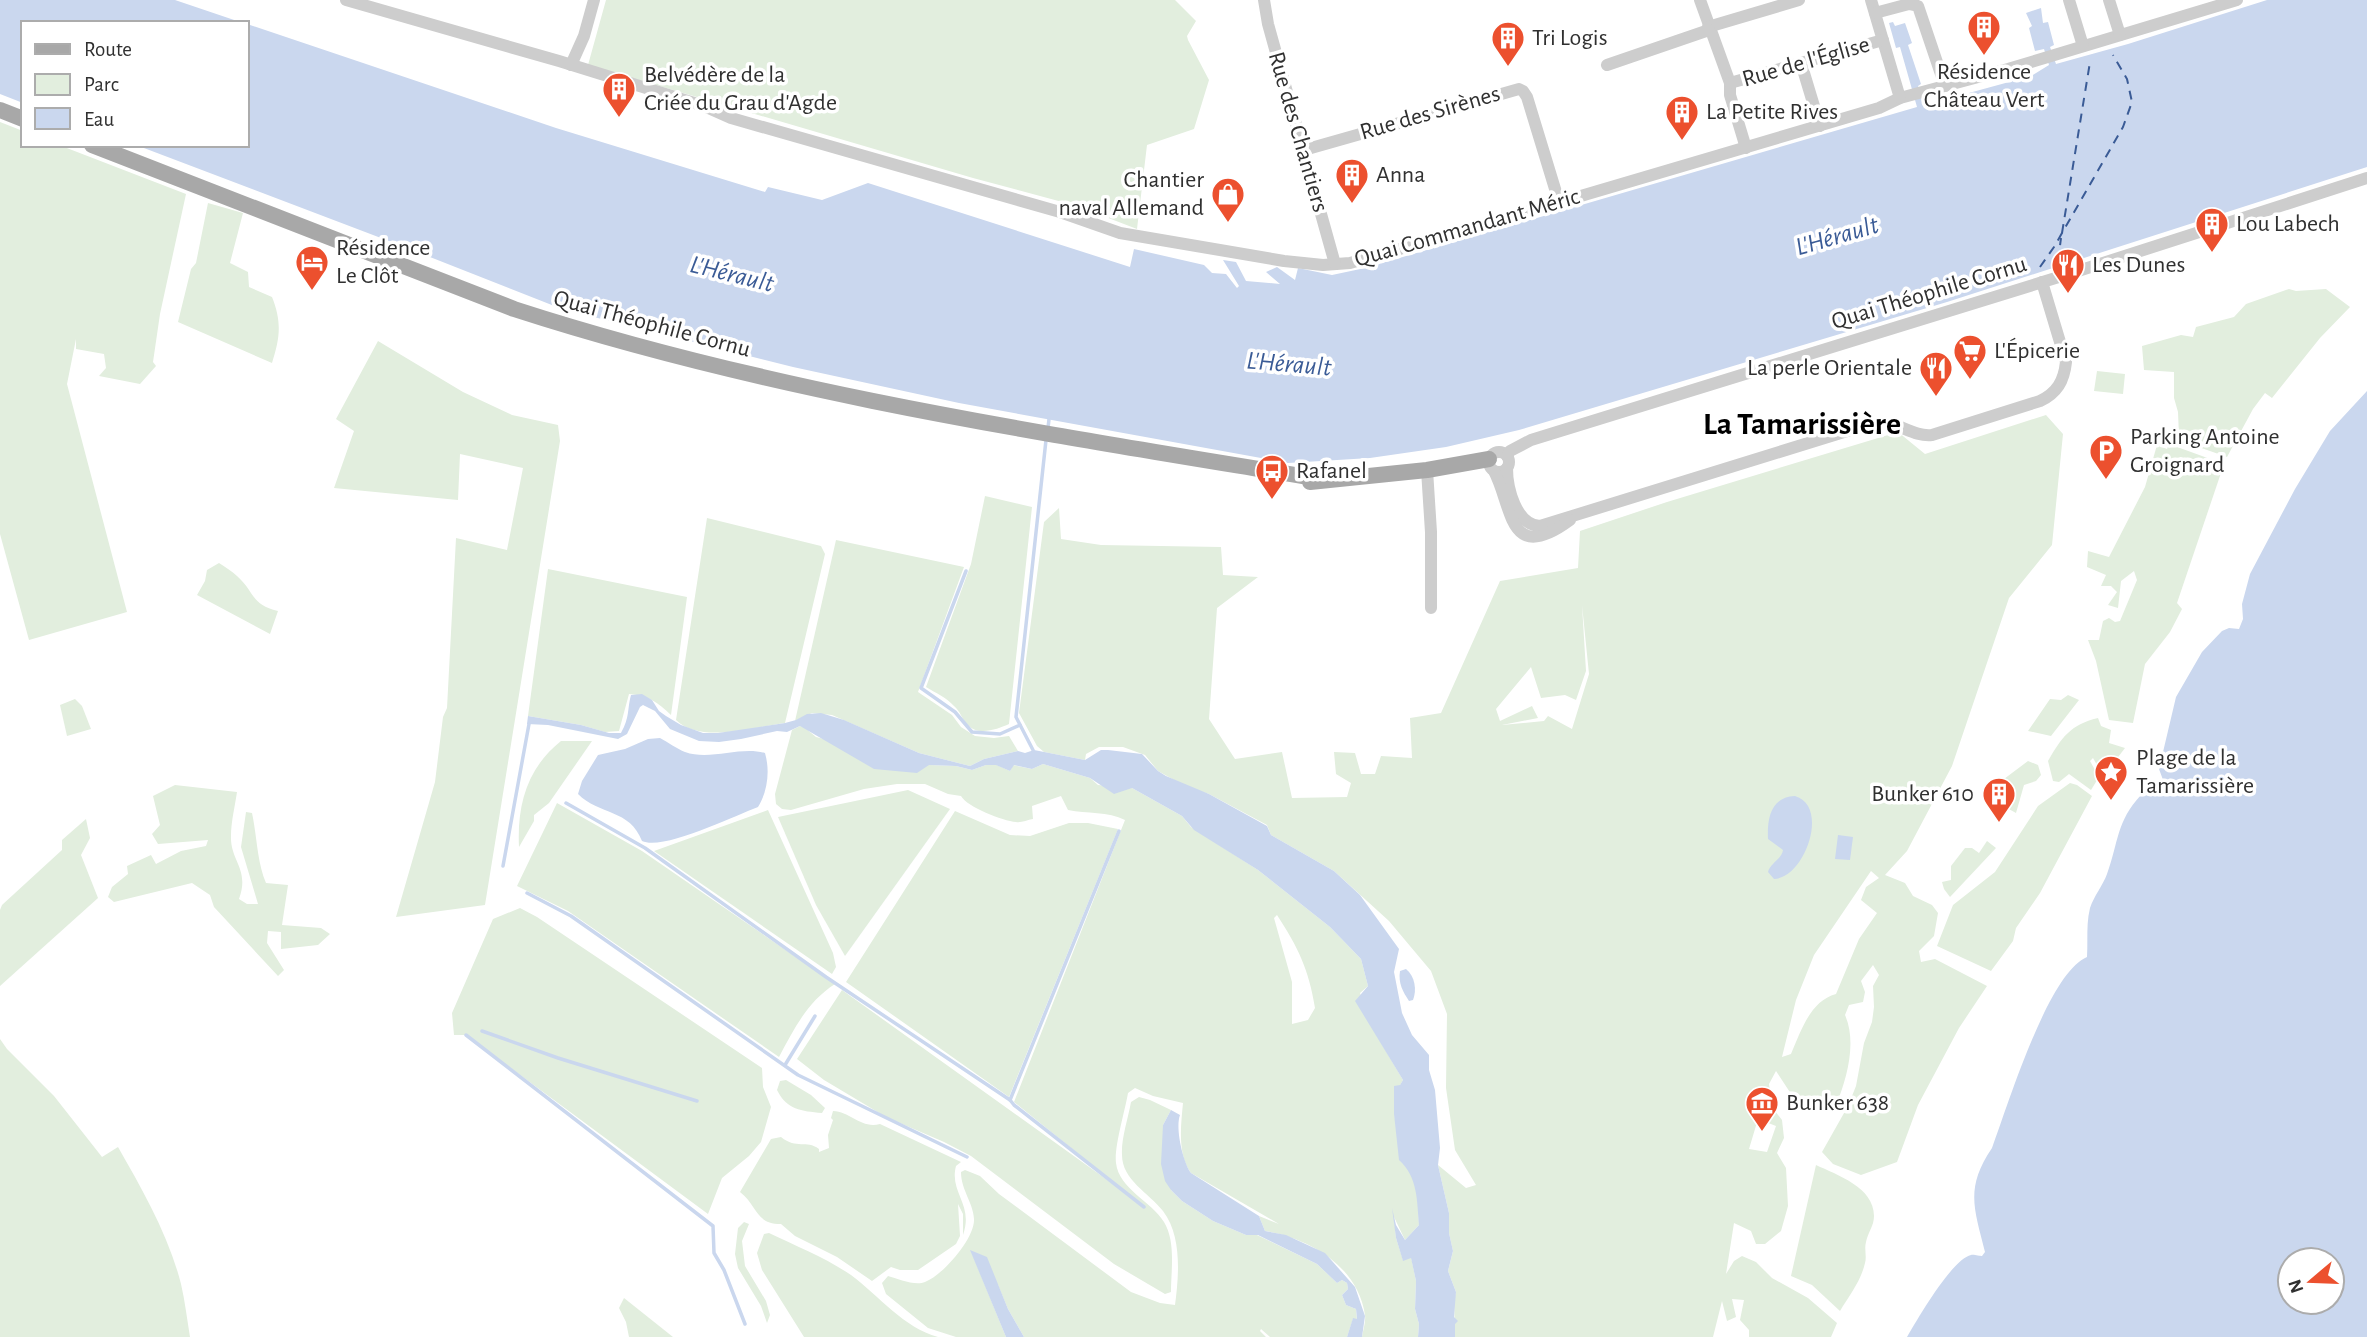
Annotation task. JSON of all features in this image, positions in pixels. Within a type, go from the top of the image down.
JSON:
[{"type":"main road","points":[[0,110],[21,118]]},
{"type":"main road","name":"Quai Théophile Cornu","points":[[98,147],[514,309],[566,326],[787,383],[1223,465],[1264,480],[1305,483],[1499,463]]},
{"type":"street","name":"Quai Commandant Méric","points":[[346,0],[571,65],[704,106],[731,118],[1059,212],[1120,233],[1284,261],[1335,264],[1350,263],[1401,249],[2237,0]]},
{"type":"street","points":[[571,65],[584,36],[594,0]]},
{"type":"street","name":"Rue des Chantiers","points":[[1264,0],[1268,24],[1335,264]]},
{"type":"street","points":[[1700,0],[1730,83],[1730,95],[1746,148]]},
{"type":"street","points":[[1607,65],[1709,28],[1799,0]]},
{"type":"street","points":[[1871,0],[1883,40],[1911,95]]},
{"type":"street","points":[[2069,0],[2083,46]]},
{"type":"street","points":[[2109,0],[2119,35]]},
{"type":"street","points":[[1875,13],[1909,4],[1918,6],[1945,86]]},
{"type":"street","name":"Rue de l'Église","points":[[1730,83],[1883,40]]},
{"type":"street","points":[[1801,63],[1820,126]]},
{"type":"street","name":"Rue des Sirènes","points":[[1304,150],[1519,89],[1527,97],[1559,202]]},
{"type":"street","name":"Quai Théophile Cornu","points":[[1499,463],[1510,450],[1531,440],[2367,178]]},
{"type":"street","points":[[1499,463],[1511,519],[1521,531],[1536,536],[1549,533],[1576,515],[1873,423],[1891,423],[1920,434],[1932,435],[2040,401],[2056,391],[2065,373],[2066,362],[2042,282]]},
{"type":"street","points":[[1427,470],[1431,532],[1431,608]]},
{"type":"green space","points":[[606,0],[1175,0],[1196,21],[1187,36],[1209,80],[1194,129],[1147,145],[1137,229],[1077,206],[588,65]]},
{"type":"green space","points":[[0,122],[21,130],[21,147],[64,147],[186,194],[160,314],[153,362],[156,366],[140,384],[99,376],[106,368],[104,354],[76,349],[76,339],[67,384],[127,612],[29,640],[0,534]]},
{"type":"green space","points":[[208,203],[243,213],[230,263],[248,272],[249,287],[272,297],[279,330],[272,363],[178,322],[191,269],[196,263]]},
{"type":"green space","points":[[2289,289],[2326,289],[2350,307],[2320,338],[2272,398],[2265,393],[2253,409],[2227,457],[2190,444],[2191,441],[2179,436],[2174,372],[2144,370],[2142,346],[2181,335],[2193,337],[2196,327],[2234,317],[2246,304]]},
{"type":"green space","points":[[378,341],[463,392],[512,415],[558,425],[560,441],[485,905],[396,917],[435,782],[443,717],[447,708],[456,538],[507,550],[523,468],[460,454],[458,500],[334,488],[354,431],[336,419]]},
{"type":"green space","points":[[2097,371],[2125,374],[2123,394],[2094,391]]},
{"type":"green space","name":"La Tamarissière","points":[[2046,415],[2063,434],[2052,545],[2009,598],[1952,766],[1907,851],[1885,875],[1905,883],[1913,896],[1932,905],[1938,913],[1934,936],[1919,951],[1921,962],[1935,959],[1987,986],[1959,1028],[1918,1105],[1897,1162],[1861,1175],[1833,1164],[1822,1152],[1856,1086],[1864,1043],[1872,1022],[1873,986],[1879,975],[1873,965],[1861,981],[1865,992],[1863,1002],[1849,1005],[1845,1015],[1850,1037],[1849,1060],[1836,1105],[1812,1110],[1795,1100],[1776,1071],[1769,1084],[1772,1107],[1782,1120],[1784,1138],[1777,1153],[1786,1168],[1788,1206],[1781,1231],[1765,1244],[1756,1244],[1751,1231],[1734,1223],[1726,1274],[1734,1261],[1742,1256],[1756,1262],[1772,1278],[1808,1298],[1837,1323],[1831,1337],[1749,1337],[1749,1330],[1740,1320],[1744,1300],[1732,1299],[1736,1317],[1727,1321],[1722,1301],[1713,1337],[1455,1337],[1456,1292],[1448,1271],[1453,1251],[1449,1213],[1438,1165],[1466,1188],[1476,1185],[1455,1150],[1446,1088],[1447,1014],[1431,971],[1389,921],[1334,871],[1271,835],[1267,825],[1158,771],[1145,755],[1123,747],[1099,747],[1086,754],[1085,760],[1044,752],[1037,746],[1019,713],[1044,522],[1059,508],[1061,539],[1101,545],[1221,547],[1223,575],[1258,577],[1217,608],[1209,719],[1235,759],[1282,752],[1292,798],[1347,797],[1351,783],[1336,774],[1334,752],[1355,753],[1361,774],[1375,774],[1381,756],[1412,758],[1410,718],[1441,713],[1500,581],[1578,568],[1580,531],[1898,432],[1925,454]],"holes":[[[1582,605],[1589,674],[1572,729],[1548,716],[1544,721],[1502,725],[1538,718],[1532,706],[1500,721],[1496,709],[1531,667],[1541,698],[1565,695],[1576,700],[1586,671]],[[1871,871],[1879,878],[1866,887],[1861,900],[1877,913],[1859,939],[1836,994],[1819,1003],[1803,1027],[1791,1054],[1782,1057],[1796,1000],[1814,955]],[[1758,1119],[1776,1126],[1767,1152],[1749,1149]]]},
{"type":"green space","points":[[2169,444],[2224,464],[2177,603],[2182,609],[2170,632],[2145,664],[2133,723],[2109,720],[2096,661],[2088,640],[2099,640],[2103,621],[2109,618],[2115,622],[2120,621],[2137,580],[2134,571],[2121,581],[2118,608],[2108,605],[2117,592],[2111,586],[2101,586],[2106,575],[2087,567],[2088,551],[2109,557],[2145,487],[2157,445],[2167,449]]},
{"type":"green space","points":[[985,496],[1032,507],[1009,724],[982,731],[971,728],[951,703],[926,687],[971,564]]},
{"type":"green space","points":[[707,518],[821,546],[825,554],[785,723],[713,733],[686,727],[676,720]]},
{"type":"green space","points":[[836,540],[964,567],[918,692],[952,715],[961,727],[975,736],[1009,736],[1018,751],[984,759],[970,766],[919,753],[832,715],[812,713],[795,721]]},
{"type":"green space","points":[[219,563],[243,582],[257,601],[278,611],[270,634],[197,595],[205,581],[207,570]]},
{"type":"green space","points":[[548,569],[687,597],[671,715],[652,700],[629,694],[619,731],[605,732],[528,716]]},
{"type":"green space","points":[[2068,695],[2079,700],[2051,736],[2028,731],[2050,699],[2061,700]]},
{"type":"green space","points":[[75,699],[82,706],[91,729],[67,736],[60,705]]},
{"type":"green space","points":[[2098,718],[2101,726],[2111,730],[2109,743],[2125,748],[2112,765],[2107,763],[2101,772],[2093,758],[2090,761],[2099,777],[2091,790],[2069,774],[2059,782],[2053,781],[2048,761],[2058,745],[2074,728]]},
{"type":"green space","points":[[804,727],[816,737],[929,765],[956,766],[972,770],[986,765],[997,765],[1010,771],[1013,765],[1032,769],[1043,764],[1090,778],[1098,785],[1132,788],[1182,816],[1191,827],[1258,870],[1330,927],[1361,959],[1368,986],[1360,993],[1374,1031],[1403,1080],[1397,1092],[1395,1118],[1400,1143],[1416,1186],[1419,1225],[1405,1240],[1394,1217],[1396,1238],[1403,1260],[1411,1257],[1416,1281],[1418,1337],[1362,1337],[1365,1318],[1360,1298],[1353,1282],[1342,1269],[1329,1257],[1298,1240],[1265,1231],[1259,1216],[1279,1224],[1191,1173],[1182,1148],[1183,1103],[1153,1096],[1135,1088],[1128,1093],[1116,1156],[1118,1172],[1123,1180],[1158,1215],[1168,1230],[1172,1256],[1171,1292],[1165,1294],[1114,1264],[971,1156],[886,1117],[824,1080],[797,1059],[842,990],[1138,1202],[1014,1102],[1125,820],[1105,814],[1068,810],[1061,796],[1032,806],[1033,819],[1010,821],[978,809],[961,796],[948,794],[925,784],[897,784],[864,789],[791,810],[782,809],[776,804],[775,794],[792,730]],"holes":[[[1277,915],[1297,948],[1306,970],[1315,1008],[1308,1020],[1292,1024],[1292,982],[1274,918]]]},
{"type":"green space","points":[[561,741],[592,741],[549,803],[534,815],[534,821],[519,847],[520,817],[526,788],[540,763]]},
{"type":"green space","points":[[2028,761],[2038,765],[2041,775],[2036,781],[2024,785],[2016,813],[1998,803],[2004,779]]},
{"type":"green space","points":[[2070,783],[2092,796],[2040,893],[2016,928],[2013,941],[1991,971],[1937,946],[1953,905],[1995,872],[2038,806]]},
{"type":"green space","points":[[175,785],[237,792],[231,836],[233,852],[241,872],[242,889],[239,899],[247,904],[258,904],[241,847],[246,812],[252,813],[266,883],[288,885],[282,925],[321,928],[330,934],[318,945],[281,949],[281,932],[268,931],[267,943],[284,970],[278,976],[214,907],[210,895],[192,883],[114,902],[108,897],[112,887],[128,874],[127,866],[151,855],[156,864],[181,851],[206,846],[208,840],[158,844],[152,834],[160,825],[153,796]]},
{"type":"green space","points":[[908,790],[950,809],[845,956],[816,905],[778,817]]},
{"type":"green space","points":[[557,803],[642,851],[835,984],[809,1008],[779,1057],[568,911],[517,886]]},
{"type":"green space","points":[[768,810],[833,953],[836,967],[832,974],[654,851]]},
{"type":"green space","points":[[955,811],[1010,835],[1030,836],[1069,823],[1088,823],[1118,829],[1009,1097],[846,982]]},
{"type":"green space","points":[[86,819],[90,838],[81,855],[98,898],[0,986],[2,905],[62,850],[62,840]]},
{"type":"green space","points":[[1987,841],[1996,848],[1950,897],[1942,882],[1951,880],[1951,866],[1965,848],[1972,848],[1979,853]]},
{"type":"green space","points":[[520,908],[762,1068],[763,1087],[771,1107],[761,1142],[749,1156],[722,1178],[708,1214],[466,1035],[454,1035],[452,1013],[493,919]]},
{"type":"green space","points":[[0,1039],[54,1096],[102,1157],[118,1147],[145,1196],[176,1266],[190,1337],[0,1337]]},
{"type":"green space","points":[[786,1080],[811,1095],[825,1108],[822,1113],[801,1110],[785,1102],[777,1090],[780,1081]]},
{"type":"green space","points":[[1139,1097],[1171,1110],[1163,1125],[1171,1190],[1182,1201],[1213,1221],[1246,1235],[1257,1235],[1317,1264],[1337,1283],[1342,1280],[1347,1283],[1348,1289],[1342,1295],[1346,1305],[1356,1309],[1357,1320],[1353,1319],[1347,1337],[1270,1337],[1261,1329],[1266,1337],[1024,1337],[998,1285],[971,1251],[1006,1337],[956,1337],[928,1328],[886,1294],[882,1283],[888,1276],[912,1283],[925,1282],[940,1272],[964,1245],[974,1219],[962,1178],[961,1172],[965,1170],[980,1176],[999,1194],[1131,1292],[1160,1303],[1175,1305],[1178,1256],[1169,1221],[1163,1211],[1131,1179],[1123,1164],[1123,1142],[1131,1102]]},
{"type":"green space","points":[[833,1111],[867,1124],[880,1124],[961,1162],[956,1166],[955,1175],[966,1224],[963,1235],[963,1214],[958,1204],[960,1236],[956,1244],[918,1270],[891,1267],[872,1281],[837,1257],[795,1236],[781,1224],[761,1218],[740,1192],[771,1139],[781,1137],[792,1143],[814,1146],[819,1152],[829,1148],[828,1135]]},
{"type":"green space","points":[[1816,1165],[1853,1183],[1861,1190],[1868,1197],[1874,1216],[1866,1242],[1863,1270],[1840,1311],[1812,1285],[1791,1276]]},
{"type":"green space","points":[[744,1222],[749,1224],[742,1241],[745,1266],[766,1301],[770,1315],[767,1323],[761,1306],[738,1268],[735,1254],[738,1228]]},
{"type":"green space","points":[[769,1233],[811,1252],[851,1275],[903,1319],[938,1337],[804,1337],[762,1270],[757,1253],[764,1234]]},
{"type":"green space","points":[[624,1298],[673,1337],[629,1337],[619,1308]]},
{"type":"water","points":[[0,0],[175,0],[237,21],[21,21],[21,102],[0,94]]},
{"type":"water","name":"L'Hérault","points":[[2267,0],[2367,0],[2367,167],[1947,302],[1519,430],[1446,447],[1370,458],[1288,463],[959,403],[793,367],[562,309],[141,147],[248,147],[248,24],[556,128],[765,192],[768,187],[822,200],[868,183],[1130,267],[1134,249],[1204,265],[1212,273],[1226,274],[1237,288],[1239,286],[1223,260],[1236,262],[1246,281],[1280,284],[1266,272],[1277,267],[1295,280],[1298,268],[1332,275],[1365,268],[1917,107],[1900,47],[1896,48],[1889,23],[1893,22],[1895,26],[1905,23],[1912,43],[1908,45],[1921,84],[1918,86],[1925,105],[2031,76],[2049,65],[2044,49],[2035,51],[2029,28],[2032,26],[2026,13],[2041,8],[2043,23],[2048,22],[2054,45],[2050,47],[2056,64]]},
{"type":"water","points":[[2367,391],[2367,1337],[1907,1337],[1954,1267],[1971,1255],[1982,1256],[1985,1252],[1975,1210],[1975,1187],[2031,1042],[2058,988],[2072,968],[2087,957],[2090,908],[2107,874],[2122,823],[2141,795],[2163,796],[2166,788],[2159,769],[2176,697],[2202,652],[2222,631],[2229,628],[2239,629],[2250,574],[2295,489],[2330,431]]},
{"type":"water","points":[[642,694],[652,700],[666,716],[703,733],[785,723],[807,714],[821,713],[844,720],[919,753],[970,766],[984,759],[1018,751],[1025,753],[1034,750],[1085,760],[1101,750],[1142,754],[1166,776],[1209,794],[1267,826],[1271,835],[1334,871],[1360,895],[1399,949],[1394,972],[1402,1013],[1412,1035],[1429,1055],[1440,1148],[1438,1165],[1449,1213],[1453,1251],[1448,1271],[1456,1292],[1454,1317],[1458,1321],[1455,1324],[1455,1337],[1418,1337],[1416,1281],[1411,1258],[1403,1261],[1396,1238],[1392,1208],[1396,1225],[1405,1240],[1419,1225],[1413,1182],[1399,1160],[1394,1086],[1400,1085],[1403,1080],[1355,1001],[1368,986],[1361,959],[1330,927],[1258,870],[1194,830],[1182,816],[1132,788],[1114,794],[1090,778],[1043,764],[1032,769],[1014,765],[1010,771],[996,765],[972,770],[956,766],[929,765],[917,773],[874,769],[800,726],[787,732],[777,731],[741,739],[699,741],[670,729],[655,711],[643,705],[627,734],[618,739],[548,725],[527,724],[528,716],[609,733],[621,733],[631,695]]},
{"type":"water","points":[[660,738],[682,751],[695,754],[745,751],[765,753],[767,780],[758,807],[682,837],[652,843],[642,841],[630,823],[586,801],[578,794],[582,781],[598,755],[625,749],[648,739]]},
{"type":"water","points":[[1795,796],[1805,802],[1811,813],[1809,841],[1795,867],[1785,876],[1774,879],[1768,872],[1783,850],[1768,839],[1770,816],[1781,800]]},
{"type":"water","points":[[1838,835],[1853,837],[1850,860],[1835,859]]},
{"type":"water","points":[[1406,969],[1415,988],[1413,1000],[1409,1001],[1400,979],[1400,971]]},
{"type":"water","points":[[1171,1110],[1180,1115],[1178,1128],[1181,1145],[1191,1173],[1259,1216],[1265,1231],[1286,1235],[1325,1253],[1355,1287],[1365,1316],[1362,1337],[1347,1337],[1353,1318],[1357,1319],[1356,1309],[1346,1305],[1342,1295],[1348,1289],[1347,1283],[1342,1280],[1337,1283],[1317,1264],[1258,1235],[1246,1235],[1213,1221],[1182,1201],[1171,1190],[1165,1181],[1161,1164],[1163,1125]]},
{"type":"water","points":[[970,1250],[987,1257],[1008,1309],[1024,1337],[1006,1337]]},
{"type":"waterway","points":[[1048,428],[1049,419]]},
{"type":"waterway","points":[[1033,750],[1016,717],[1046,440]]},
{"type":"waterway","points":[[966,571],[921,688],[955,712],[972,732],[1000,734],[1020,725]]},
{"type":"waterway","points":[[503,866],[529,724]]},
{"type":"waterway","points":[[566,803],[645,848],[826,977],[1010,1100],[1144,1207]]},
{"type":"waterway","points":[[1010,1100],[1119,831]]},
{"type":"waterway","points":[[527,893],[571,916],[798,1075],[967,1157]]},
{"type":"waterway","points":[[785,1065],[815,1016]]},
{"type":"waterway","points":[[482,1031],[558,1058],[697,1101]]},
{"type":"waterway","points":[[466,1035],[713,1226],[714,1253],[724,1270],[745,1324]]},
{"type":"ferry route","points":[[2040,267],[2123,127],[2132,102],[2127,79],[2113,55]]},
{"type":"ferry route","points":[[2062,233],[2090,62]]},
{"type":"ferry route","points":[[2058,261],[2061,238]]},
{"type":"place","name":"Résidence Château Vert","points":[[1984,57]]},
{"type":"place","name":"Tri Logis","points":[[1508,68]]},
{"type":"place","name":"Belvédère de la Criée du Grau d'Agde","points":[[619,119]]},
{"type":"place","name":"La Petite Rives","points":[[1682,142]]},
{"type":"place","name":"Anna","points":[[1352,205]]},
{"type":"place","name":"Chantier naval Allemand","points":[[1228,224]]},
{"type":"place","name":"Lou Labech","points":[[2212,254]]},
{"type":"place","name":"Résidence Le Clôt","points":[[312,292]]},
{"type":"place","name":"Les Dunes","points":[[2068,295]]},
{"type":"place","name":"L'Épicerie","points":[[1970,381]]},
{"type":"place","name":"La perle Orientale","points":[[1936,398]]},
{"type":"place","name":"Parking Antoine Groignard","points":[[2106,481]]},
{"type":"place","name":"Rafanel","points":[[1272,501]]},
{"type":"place","name":"Plage de la Tamarissière","points":[[2111,802]]},
{"type":"place","name":"Bunker 610","points":[[1999,824]]},
{"type":"place","name":"Bunker 638","points":[[1762,1133]]},
{"type":"district","name":"La Tamarissière","points":[[1802,424]]}]
